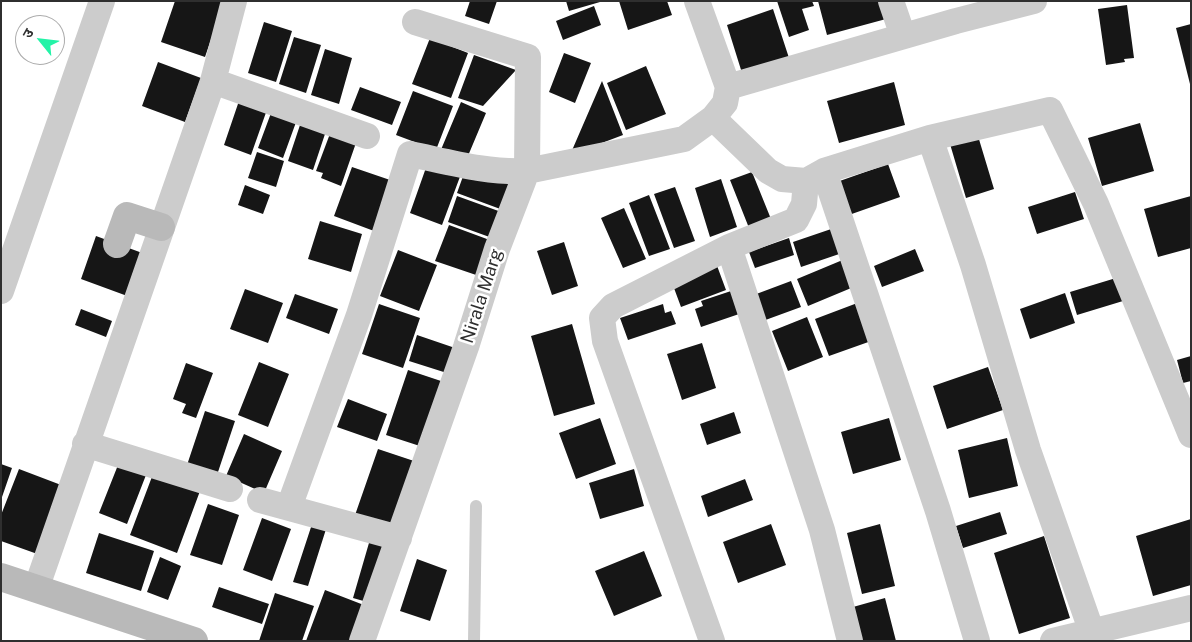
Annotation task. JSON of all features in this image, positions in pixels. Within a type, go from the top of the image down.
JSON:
[{"type":"street","points":[[4,276],[102,1]]},
{"type":"street","points":[[36,588],[213,81],[234,1]]},
{"type":"street","points":[[289,507],[359,315],[410,154],[485,170],[527,171],[684,139],[713,118],[725,103],[728,86],[697,1]]},
{"type":"street","points":[[891,1],[903,36]]},
{"type":"street","points":[[728,86],[1034,1]]},
{"type":"street","name":"Nirala Marg","points":[[362,641],[466,347],[497,249],[527,171],[528,57],[415,22]]},
{"type":"street","points":[[213,81],[367,136]]},
{"type":"street","points":[[713,118],[768,171],[782,179],[815,176],[930,138],[1050,110],[1096,204],[1191,434]]},
{"type":"street","points":[[930,138],[973,265],[1028,450],[1094,637]]},
{"type":"street","points":[[712,641],[605,341],[602,318],[613,306],[728,247],[796,220],[815,176]]},
{"type":"street","points":[[815,176],[938,511],[977,641]]},
{"type":"street","points":[[117,244],[127,216],[161,227]]},
{"type":"street","points":[[728,247],[822,530],[850,641]]},
{"type":"street","points":[[85,444],[230,489]]},
{"type":"street","points":[[260,500],[399,538]]},
{"type":"street","points":[[1,577],[194,641]]},
{"type":"street","points":[[1054,641],[1094,637],[1191,608]]},
{"type":"lane","points":[[474,641],[476,506]]},
{"type":"building","points":[[175,1],[224,1],[205,57],[161,42]]},
{"type":"building","points":[[470,1],[497,1],[489,24],[465,16]]},
{"type":"building","points":[[566,1],[600,1],[600,2],[569,11]]},
{"type":"building","points":[[619,1],[667,1],[672,15],[628,30]]},
{"type":"building","points":[[777,1],[812,1],[814,6],[802,9],[809,30],[789,37]]},
{"type":"building","points":[[818,1],[881,1],[886,19],[827,35]]},
{"type":"building","points":[[1127,5],[1134,58],[1124,59],[1125,62],[1106,65],[1098,9]]},
{"type":"building","points":[[594,6],[601,25],[563,40],[556,21]]},
{"type":"building","points":[[773,9],[789,58],[742,73],[727,25]]},
{"type":"building","points":[[264,22],[292,31],[276,82],[248,73]]},
{"type":"building","points":[[1191,24],[1191,84],[1190,84],[1176,28]]},
{"type":"building","points":[[294,37],[321,45],[306,93],[279,84]]},
{"type":"building","points":[[430,38],[468,53],[451,98],[412,84]]},
{"type":"building","points":[[325,49],[352,58],[339,104],[311,95]]},
{"type":"building","points":[[564,53],[591,63],[575,103],[549,92]]},
{"type":"building","points":[[474,55],[516,70],[483,106],[458,98]]},
{"type":"building","points":[[158,62],[201,78],[185,122],[142,106]]},
{"type":"building","points":[[646,66],[666,114],[626,130],[607,83]]},
{"type":"building","points":[[602,81],[623,135],[570,155]]},
{"type":"building","points":[[894,82],[905,125],[839,143],[827,101]]},
{"type":"building","points":[[360,87],[401,102],[392,125],[351,110]]},
{"type":"building","points":[[413,91],[453,106],[436,150],[396,135]]},
{"type":"building","points":[[241,95],[269,104],[251,155],[224,145]]},
{"type":"building","points":[[461,102],[486,113],[465,163],[440,152]]},
{"type":"building","points":[[274,105],[299,114],[283,158],[258,148]]},
{"type":"building","points":[[303,116],[328,125],[313,170],[288,161]]},
{"type":"building","points":[[1140,123],[1154,171],[1102,186],[1088,138]]},
{"type":"building","points":[[331,131],[357,140],[341,186],[321,178],[323,173],[316,171]]},
{"type":"building","points":[[978,136],[994,189],[966,198],[950,144]]},
{"type":"building","points":[[257,152],[284,161],[276,187],[248,178]]},
{"type":"building","points":[[428,162],[461,174],[442,225],[410,213]]},
{"type":"building","points":[[888,164],[900,197],[846,216],[834,183]]},
{"type":"building","points":[[352,167],[393,181],[374,231],[334,216]]},
{"type":"building","points":[[466,168],[512,184],[503,210],[457,193]]},
{"type":"building","points":[[752,172],[773,224],[751,233],[730,180]]},
{"type":"building","points":[[721,179],[737,227],[710,237],[695,188]]},
{"type":"building","points":[[245,185],[270,195],[263,214],[238,205]]},
{"type":"building","points":[[675,187],[695,241],[674,248],[654,194]]},
{"type":"building","points":[[1075,192],[1084,219],[1037,234],[1028,207]]},
{"type":"building","points":[[649,195],[670,249],[649,256],[629,203]]},
{"type":"building","points":[[457,196],[504,213],[495,239],[448,222]]},
{"type":"building","points":[[1191,196],[1191,248],[1158,257],[1144,209]]},
{"type":"building","points":[[624,208],[646,259],[623,268],[601,218]]},
{"type":"building","points":[[320,221],[362,234],[351,272],[308,259]]},
{"type":"building","points":[[449,225],[495,242],[482,277],[435,261]]},
{"type":"building","points":[[840,226],[848,251],[801,267],[793,242]]},
{"type":"building","points":[[96,236],[145,254],[130,297],[81,279]]},
{"type":"building","points":[[789,238],[794,255],[755,268],[749,252]]},
{"type":"building","points":[[564,242],[578,286],[552,295],[537,251]]},
{"type":"building","points":[[915,249],[924,271],[882,287],[874,266]]},
{"type":"building","points":[[398,250],[437,265],[419,311],[380,296]]},
{"type":"building","points":[[845,259],[856,286],[808,306],[797,279]]},
{"type":"building","points":[[716,263],[726,290],[681,307],[671,280]]},
{"type":"building","points":[[1116,278],[1123,301],[1077,315],[1070,292]]},
{"type":"building","points":[[791,281],[801,307],[760,322],[751,296]]},
{"type":"building","points":[[245,289],[283,303],[268,343],[230,329]]},
{"type":"building","points":[[734,290],[742,313],[701,327],[695,309],[703,306],[701,301]]},
{"type":"building","points":[[1065,293],[1075,323],[1030,339],[1020,309]]},
{"type":"building","points":[[295,294],[338,309],[329,334],[286,318]]},
{"type":"building","points":[[860,302],[874,340],[829,356],[815,319]]},
{"type":"building","points":[[379,304],[420,318],[403,368],[362,354]]},
{"type":"building","points":[[663,304],[665,313],[671,311],[676,324],[628,340],[620,318]]},
{"type":"building","points":[[81,309],[112,321],[106,337],[75,325]]},
{"type":"building","points":[[807,317],[823,357],[788,371],[772,331]]},
{"type":"building","points":[[572,324],[595,404],[554,416],[531,336]]},
{"type":"building","points":[[417,335],[458,349],[450,374],[409,361]]},
{"type":"building","points":[[702,343],[716,388],[682,400],[667,354]]},
{"type":"building","points":[[1191,356],[1191,381],[1183,383],[1177,360]]},
{"type":"building","points":[[259,362],[289,374],[268,427],[238,415]]},
{"type":"building","points":[[186,363],[213,373],[196,418],[182,413],[186,404],[173,399]]},
{"type":"building","points":[[988,367],[1003,410],[947,429],[933,386]]},
{"type":"building","points":[[408,370],[447,383],[426,448],[386,435]]},
{"type":"building","points":[[348,399],[387,414],[377,441],[337,427]]},
{"type":"building","points":[[205,411],[235,421],[217,475],[187,465]]},
{"type":"building","points":[[734,412],[741,433],[707,445],[700,424]]},
{"type":"building","points":[[600,418],[616,464],[576,479],[559,433]]},
{"type":"building","points":[[889,418],[901,460],[853,474],[841,432]]},
{"type":"building","points":[[244,434],[282,451],[264,493],[226,476]]},
{"type":"building","points":[[1007,438],[1018,486],[969,498],[958,450]]},
{"type":"building","points":[[378,449],[420,463],[395,533],[354,518]]},
{"type":"building","points":[[1,464],[12,468],[2,497],[1,497]]},
{"type":"building","points":[[118,465],[146,475],[127,524],[99,513]]},
{"type":"building","points":[[19,469],[69,488],[43,556],[1,541],[1,515]]},
{"type":"building","points":[[634,469],[644,506],[600,519],[589,483]]},
{"type":"building","points":[[153,474],[200,491],[177,553],[130,535]]},
{"type":"building","points":[[745,479],[753,500],[708,517],[701,496]]},
{"type":"building","points":[[208,504],[239,515],[222,565],[190,555]]},
{"type":"building","points":[[1000,512],[1007,534],[963,548],[956,526]]},
{"type":"building","points":[[262,518],[291,529],[272,581],[243,570]]},
{"type":"building","points":[[1191,519],[1191,585],[1153,596],[1136,536]]},
{"type":"building","points":[[313,521],[327,526],[308,586],[293,582]]},
{"type":"building","points":[[771,524],[786,565],[738,583],[723,542]]},
{"type":"building","points":[[880,524],[895,586],[862,594],[847,533]]},
{"type":"building","points":[[99,533],[154,551],[141,591],[86,573]]},
{"type":"building","points":[[371,536],[386,540],[367,602],[353,598]]},
{"type":"building","points":[[1044,536],[1070,618],[1019,634],[994,553]]},
{"type":"building","points":[[644,551],[662,596],[614,616],[595,571]]},
{"type":"building","points":[[160,557],[181,566],[168,600],[147,592]]},
{"type":"building","points":[[417,559],[447,570],[430,621],[400,611]]},
{"type":"building","points":[[219,587],[269,604],[262,624],[212,607]]},
{"type":"building","points":[[325,590],[369,607],[357,641],[306,641]]},
{"type":"building","points":[[275,593],[314,606],[302,641],[259,641]]},
{"type":"building","points":[[885,598],[896,641],[862,641],[853,607]]}]
